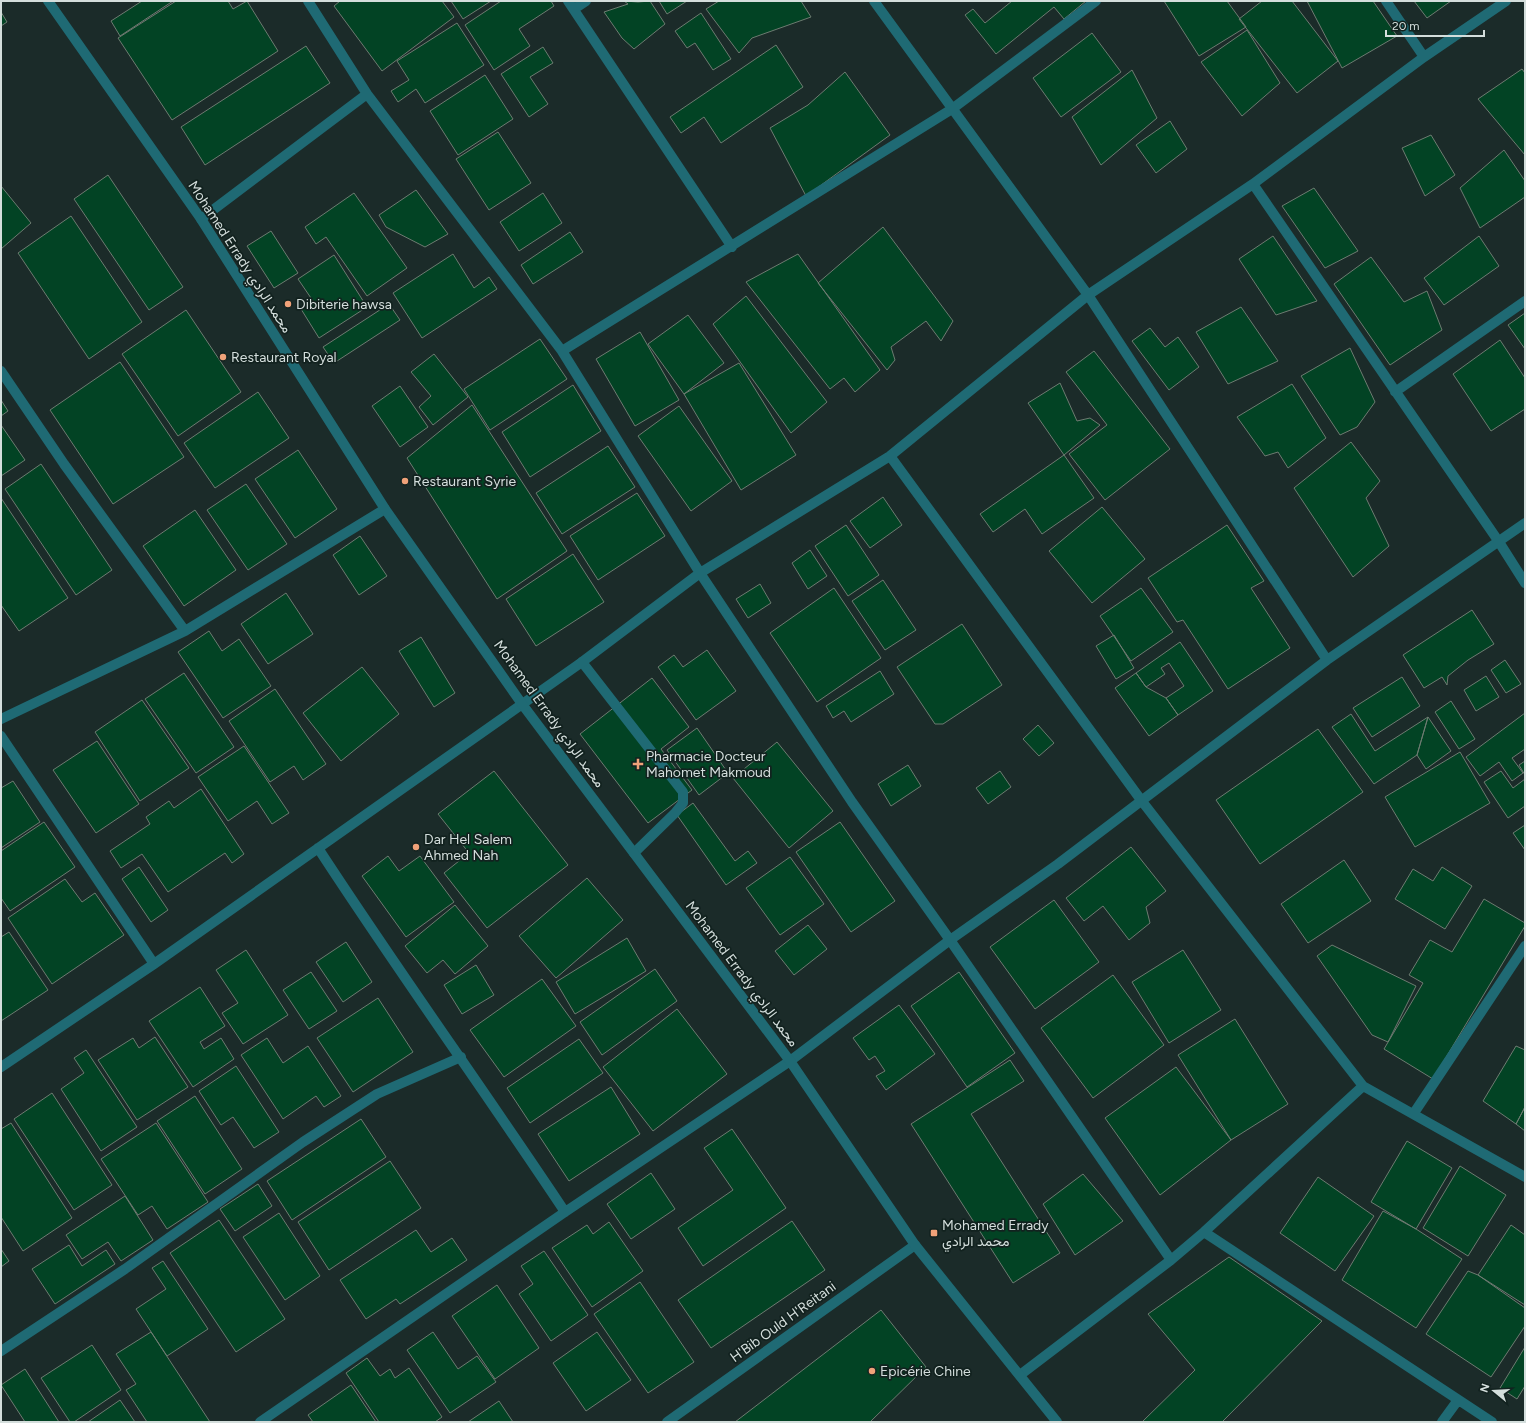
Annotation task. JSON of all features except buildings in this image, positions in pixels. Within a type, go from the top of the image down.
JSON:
[{"type":"street","name":"Mohamed Errady محمد الرادي","points":[[48,1],[201,219],[386,509],[522,704],[790,1061],[915,1245],[1056,1422]]},
{"type":"street","points":[[308,1],[367,94],[562,351],[700,573],[852,802],[950,940],[1171,1260]]},
{"type":"street","points":[[586,1],[571,5],[732,247]]},
{"type":"street","points":[[874,1],[1088,295],[1327,660]]},
{"type":"street","points":[[562,351],[732,247],[952,109],[1096,1]]},
{"type":"street","points":[[1386,1],[1424,57]]},
{"type":"street","points":[[1,1067],[154,964],[582,662],[700,573],[890,456],[1088,295],[1253,184],[1424,57],[1506,1]]},
{"type":"street","points":[[201,219],[367,94]]},
{"type":"street","points":[[1253,184],[1499,542],[1525,583]]},
{"type":"street","points":[[1395,392],[1525,301]]},
{"type":"street","points":[[1,371],[64,464],[185,631]]},
{"type":"street","points":[[890,456],[1141,800],[1363,1086],[1414,1113],[1525,1177]]},
{"type":"street","points":[[1,719],[185,631],[386,509]]},
{"type":"street","points":[[260,1422],[565,1212],[790,1061],[950,940],[1058,864],[1327,660],[1525,523]]},
{"type":"street","points":[[582,662],[683,792],[683,803],[634,854]]},
{"type":"street","points":[[1,736],[154,964]]},
{"type":"street","points":[[318,848],[377,938],[461,1057],[565,1212]]},
{"type":"street","points":[[1414,1113],[1525,946]]},
{"type":"street","points":[[1,1351],[125,1269],[303,1142],[376,1094],[461,1057]]},
{"type":"street","points":[[1020,1375],[1171,1260],[1204,1232],[1363,1086]]},
{"type":"street","points":[[1204,1232],[1492,1422]]},
{"type":"street","name":"H'Bib Ould H'Reitani","points":[[667,1422],[915,1245]]},
{"type":"street","points":[[1442,1422],[1458,1400]]},
{"type":"place","name":"Dibiterie hawsa","points":[[288,304]]},
{"type":"place","name":"Restaurant Royal","points":[[223,357]]},
{"type":"place","name":"Restaurant Syrie","points":[[405,481]]},
{"type":"place","name":"Pharmacie Docteur Mahomet Makmoud","points":[[638,764]]},
{"type":"place","name":"Dar Hel Salem Ahmed Nah","points":[[416,847]]},
{"type":"place","name":"Mohamed Errady محمد الرادي","points":[[934,1233]]},
{"type":"place","name":"Epicérie Chine","points":[[872,1371]]}]
